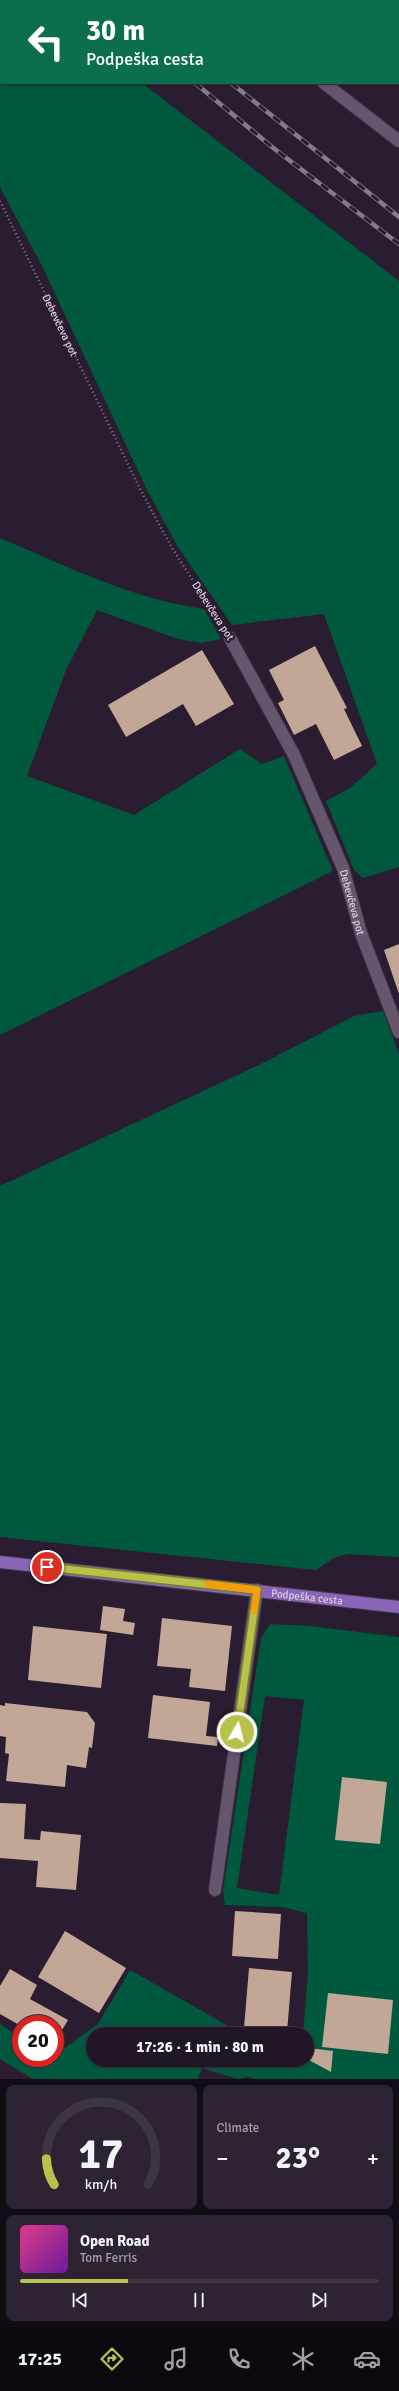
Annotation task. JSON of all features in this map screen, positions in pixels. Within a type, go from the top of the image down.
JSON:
[{"type":"main road","name":"Podpeška cesta","points":[[0,1562],[399,1607]]},
{"type":"street","points":[[325,84],[399,142]]},
{"type":"street","name":"Debevčeva pot","points":[[230,638],[294,754],[343,868],[361,933],[399,1032]]},
{"type":"street","points":[[215,1890],[257,1590]]},
{"type":"path","name":"Debevčeva pot","points":[[0,201],[141,491],[172,548],[230,638]]},
{"type":"green space","points":[[0,84],[143,84],[399,281],[399,867],[363,878],[354,870],[326,801],[350,788],[377,764],[324,614],[232,625],[178,547],[147,490],[43,268],[0,187]]},
{"type":"green space","points":[[0,538],[125,590],[151,598],[204,609],[221,639],[201,643],[178,639],[97,610],[66,670],[27,776],[134,815],[240,749],[262,764],[284,756],[333,871],[0,1035]]},
{"type":"green space","points":[[383,1011],[399,1054],[399,1557],[348,1554],[334,1558],[316,1570],[0,1537],[0,1186],[263,1063],[354,1016]]},
{"type":"green space","points":[[270,1624],[310,1626],[399,1637],[399,2079],[254,2079],[249,2077],[237,2079],[202,2068],[198,2079],[33,2079],[13,2067],[64,2067],[64,2049],[86,2033],[86,2067],[314,2067],[314,2027],[304,2027],[308,1973],[307,1913],[282,1907],[225,1905],[223,1891],[261,1638]],"holes":[[[265,1696],[304,1700],[279,1895],[237,1888]]]},
{"type":"green space","points":[[130,1970],[230,2027],[94,2027],[98,2024]]},
{"type":"green space","points":[[0,2024],[12,2032],[12,2066],[0,2059]]},
{"type":"building","points":[[315,646],[347,708],[344,709],[362,746],[334,760],[316,724],[294,735],[278,703],[284,700],[269,670]]},
{"type":"building","points":[[202,650],[234,704],[196,726],[183,704],[126,737],[108,705]]},
{"type":"building","points":[[399,944],[399,994],[384,950]]},
{"type":"building","points":[[103,1606],[125,1609],[123,1621],[135,1623],[133,1635],[100,1630]]},
{"type":"building","points":[[162,1618],[232,1626],[225,1691],[189,1687],[191,1669],[157,1666]]},
{"type":"building","points":[[33,1626],[107,1634],[101,1688],[28,1680]]},
{"type":"building","points":[[153,1695],[210,1702],[206,1736],[218,1737],[217,1746],[148,1738]]},
{"type":"building","points":[[5,1703],[87,1712],[95,1723],[92,1748],[89,1747],[86,1768],[67,1765],[65,1787],[6,1781],[9,1754],[5,1753],[6,1737],[0,1736],[0,1705],[5,1706]]},
{"type":"building","points":[[342,1777],[387,1782],[380,1844],[335,1840]]},
{"type":"building","points":[[0,1803],[26,1804],[24,1839],[40,1840],[41,1831],[81,1835],[76,1890],[36,1887],[38,1861],[0,1858]]},
{"type":"building","points":[[235,1911],[281,1914],[278,1959],[232,1956]]},
{"type":"building","points":[[65,1931],[126,1968],[99,2013],[38,1977]]},
{"type":"building","points":[[249,1968],[292,1972],[287,2027],[244,2027]]},
{"type":"building","points":[[10,1969],[37,1985],[30,1999],[59,2015],[12,2015],[12,2021],[0,2014],[0,1986]]},
{"type":"building","points":[[328,1993],[393,2000],[388,2054],[322,2047]]},
{"type":"building","points":[[64,2018],[68,2020],[64,2027]]},
{"type":"building","points":[[314,2049],[333,2051],[331,2072],[314,2063]]},
{"type":"railway","points":[[196,84],[272,147],[399,244]]},
{"type":"railway","points":[[232,84],[399,217]]},
{"type":"slow traffic","points":[[208,1584],[257,1590],[254,1611]]},
{"type":"route","points":[[47,1567],[141,1576],[257,1590],[237,1732]]}]
